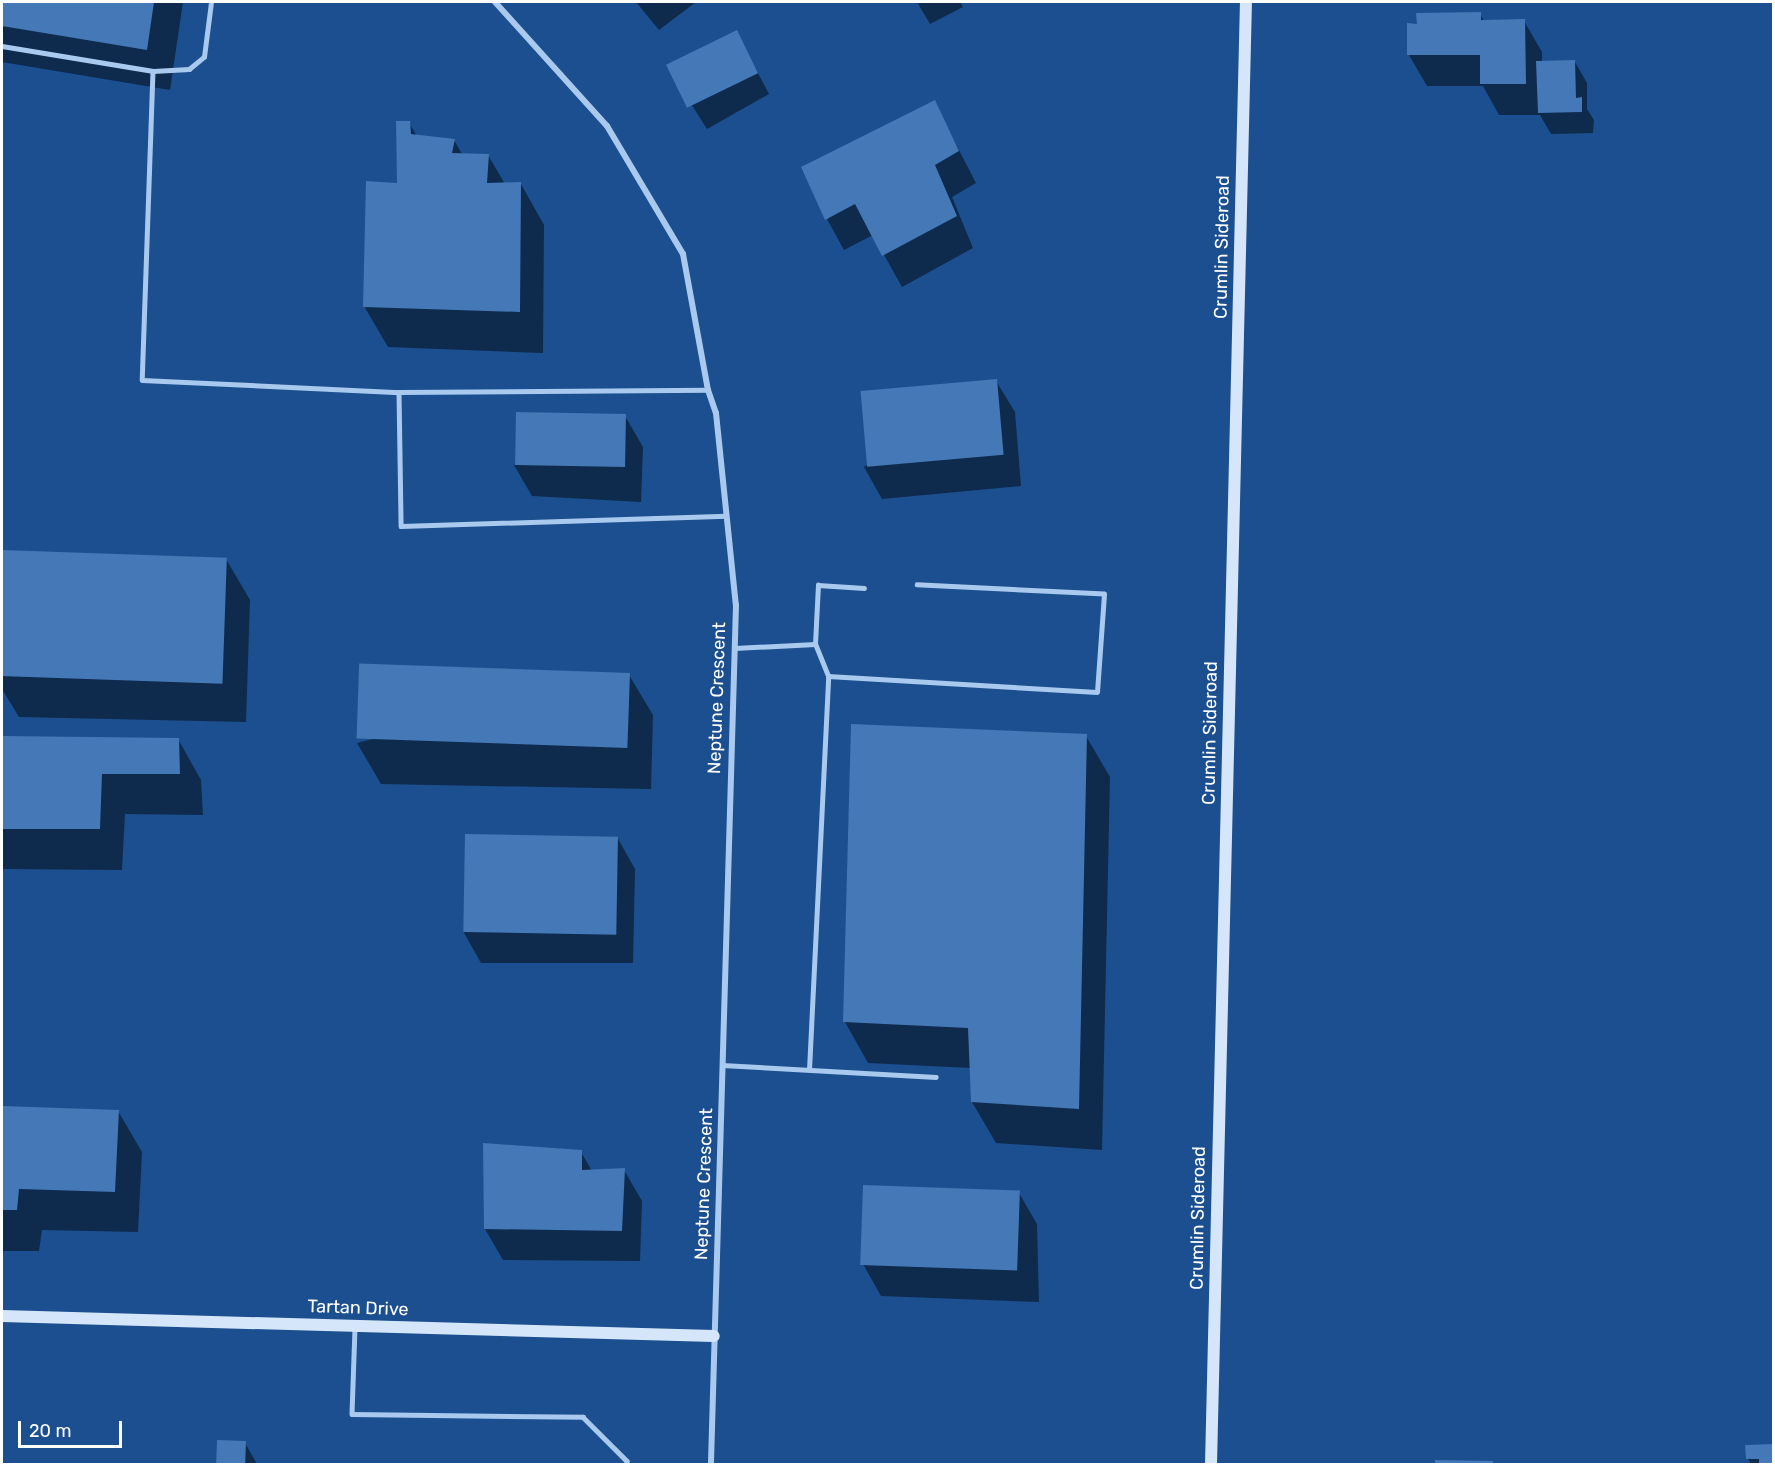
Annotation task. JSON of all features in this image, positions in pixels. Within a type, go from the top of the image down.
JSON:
[{"type":"street","name":"Neptune Crescent","points":[[495,2],[607,126],[683,254],[708,390],[716,413],[736,605],[711,1464]]},
{"type":"street","name":"Crumlin Sideroad","points":[[1211,1464],[1245,2]]},
{"type":"street","name":"Tartan Drive","points":[[2,1316],[714,1336]]},
{"type":"lane","points":[[2,46],[153,71],[189,69],[204,57],[211,2]]},
{"type":"lane","points":[[153,71],[142,380],[399,392],[708,390]]},
{"type":"lane","points":[[399,392],[401,526],[726,516]]},
{"type":"lane","points":[[810,1070],[828,676],[815,644],[818,585],[864,588]]},
{"type":"lane","points":[[828,676],[1097,692],[1104,594],[917,585]]},
{"type":"lane","points":[[733,648],[815,644]]},
{"type":"lane","points":[[722,1065],[936,1077]]},
{"type":"lane","points":[[355,1326],[352,1414],[583,1417],[627,1461],[627,1464]]},
{"type":"building","points":[[2,2],[154,2],[147,50],[2,26]]},
{"type":"building","points":[[1481,12],[1481,20],[1525,19],[1526,84],[1480,84],[1480,55],[1407,55],[1407,23],[1417,24],[1416,13]]},
{"type":"building","points":[[737,30],[758,73],[687,108],[666,65]]},
{"type":"building","points":[[1575,60],[1576,98],[1582,97],[1582,112],[1538,113],[1536,61]]},
{"type":"building","points":[[935,100],[959,151],[935,165],[957,216],[882,256],[855,204],[825,220],[801,167]]},
{"type":"building","points":[[396,121],[410,121],[411,134],[455,139],[452,153],[489,154],[487,183],[521,182],[520,312],[363,307],[366,181],[397,183]]},
{"type":"building","points":[[997,379],[1004,455],[867,467],[861,391]]},
{"type":"building","points":[[516,412],[626,414],[625,467],[515,465]]},
{"type":"building","points":[[2,550],[227,558],[222,684],[2,676]]},
{"type":"building","points":[[359,664],[630,673],[627,748],[357,738]]},
{"type":"building","points":[[851,724],[1087,734],[1079,1109],[971,1102],[968,1028],[843,1022]]},
{"type":"building","points":[[2,736],[179,738],[180,774],[102,774],[100,829],[2,829]]},
{"type":"building","points":[[465,834],[618,837],[616,935],[463,932]]},
{"type":"building","points":[[2,1106],[119,1110],[115,1192],[19,1189],[17,1210],[2,1210]]},
{"type":"building","points":[[483,1143],[582,1150],[582,1170],[625,1168],[622,1231],[484,1229]]},
{"type":"building","points":[[863,1185],[1020,1190],[1017,1270],[860,1265]]},
{"type":"building","points":[[217,1440],[246,1441],[245,1464],[216,1463]]},
{"type":"building","points":[[1774,1444],[1774,1464],[1759,1464],[1759,1459],[1746,1459],[1745,1445]]},
{"type":"building","points":[[1435,1460],[1493,1461],[1493,1464],[1435,1464]]}]
